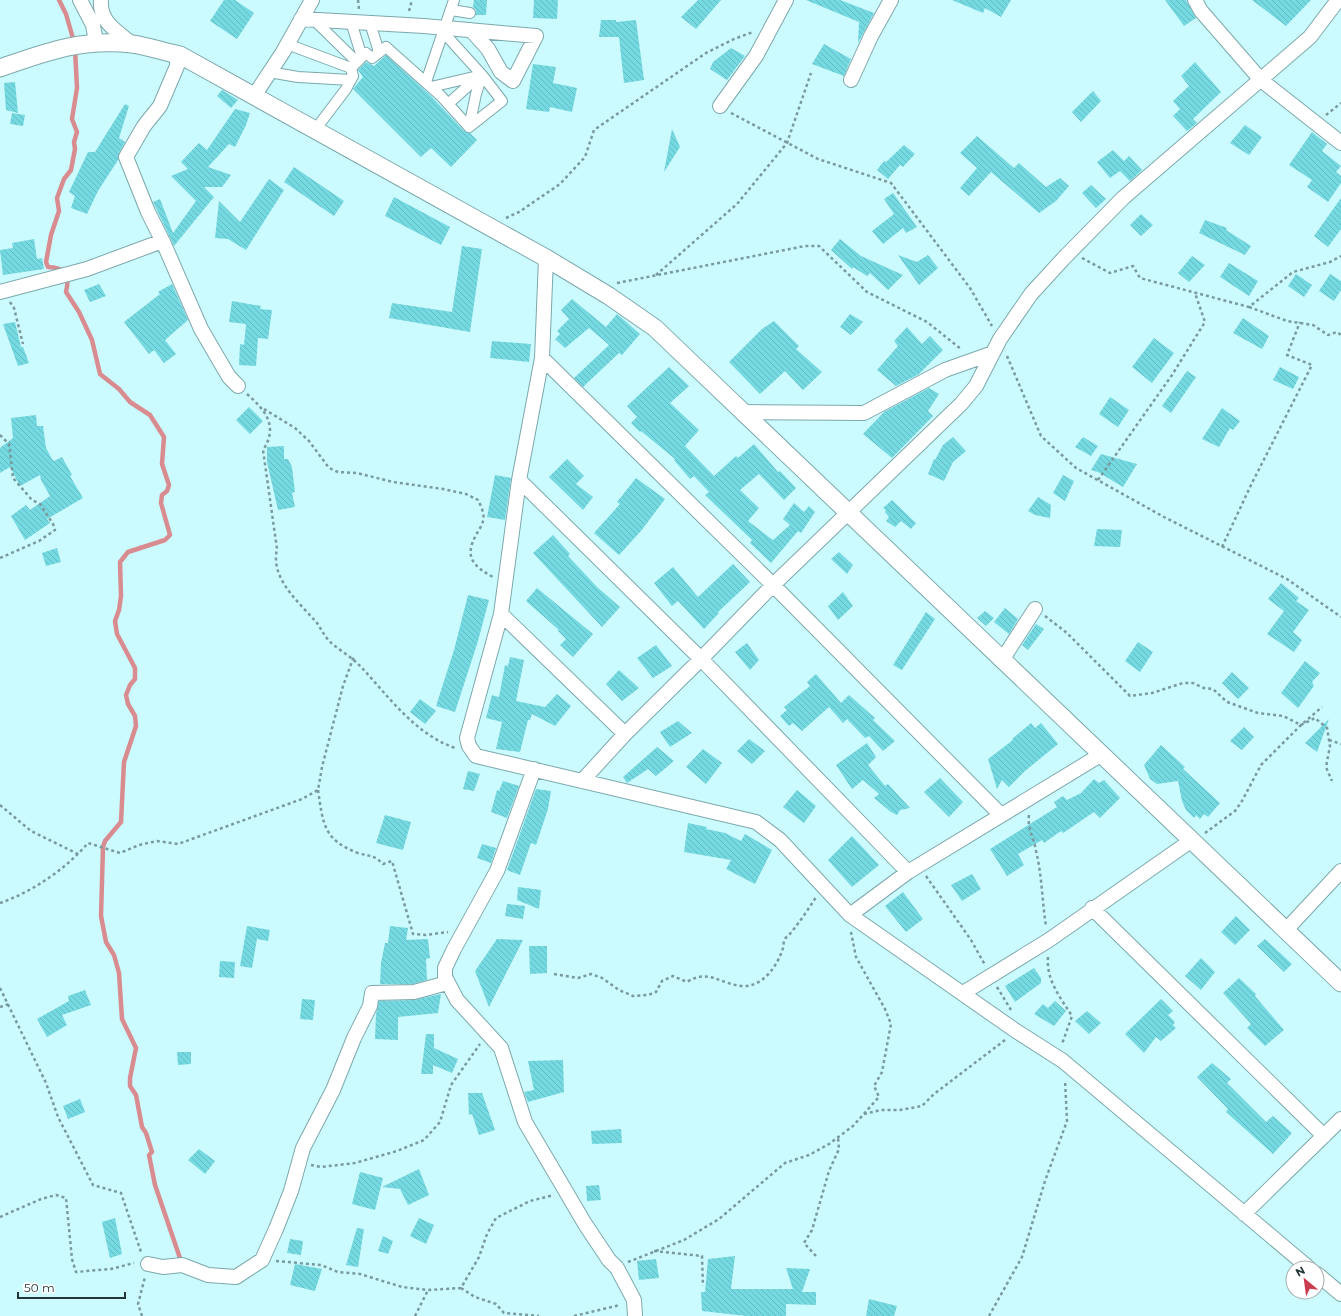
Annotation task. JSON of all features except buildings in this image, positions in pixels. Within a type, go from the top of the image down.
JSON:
[{"type":"street","points":[[81,0],[101,6],[104,18],[132,44]]},
{"type":"street","points":[[81,0],[93,25],[96,42]]},
{"type":"street","points":[[254,96],[287,44],[308,19],[312,0]]},
{"type":"street","points":[[429,85],[454,0]]},
{"type":"street","points":[[720,106],[756,56],[786,0]]},
{"type":"street","points":[[851,80],[871,36],[891,0]]},
{"type":"street","points":[[1195,0],[1201,12],[1262,80],[1341,143]]},
{"type":"street","points":[[582,781],[625,734],[773,585],[961,404],[976,386],[1000,339],[1032,294],[1089,233],[1123,198],[1262,80],[1310,37],[1338,0]]},
{"type":"street","points":[[452,10],[470,13]]},
{"type":"street","points":[[308,19],[445,30],[471,30],[536,36],[513,81],[501,72],[488,49],[471,30]]},
{"type":"street","points":[[308,19],[357,62]]},
{"type":"street","points":[[315,130],[346,89],[353,76],[357,62],[351,22]]},
{"type":"street","points":[[370,23],[379,52]]},
{"type":"street","points":[[445,30],[502,101],[469,127]]},
{"type":"street","points":[[0,68],[66,47],[96,42],[132,44],[177,54],[195,62],[546,258],[596,288],[655,328],[1102,754],[1197,837],[1285,931],[1341,983]]},
{"type":"street","points":[[287,44],[357,62]]},
{"type":"street","points":[[357,62],[366,53],[372,58],[386,47],[429,85],[469,127]]},
{"type":"street","points":[[177,54],[177,66],[160,106],[144,126],[126,157],[148,212],[210,347],[229,377],[238,386]]},
{"type":"street","points":[[269,72],[298,77],[351,80]]},
{"type":"street","points":[[429,85],[481,75]]},
{"type":"street","points":[[448,104],[481,75]]},
{"type":"street","points":[[469,127],[481,75]]},
{"type":"street","points":[[2,292],[87,269],[158,243],[164,244]]},
{"type":"street","points":[[546,258],[542,358],[519,480],[501,614],[467,738],[476,756],[496,762],[534,769],[756,822],[780,840],[850,915],[1016,1031],[1064,1061],[1299,1260]]},
{"type":"street","points":[[743,412],[864,414],[945,370],[993,353]]},
{"type":"street","points":[[542,358],[773,585],[1001,814]]},
{"type":"street","points":[[519,480],[913,869]]},
{"type":"street","points":[[1002,660],[1035,609]]},
{"type":"street","points":[[501,614],[625,734]]},
{"type":"street","points":[[850,915],[913,869],[1001,814],[1102,754]]},
{"type":"street","points":[[534,769],[497,872],[446,968],[445,977],[457,1000],[481,1028],[496,1041],[501,1048],[525,1122],[566,1192],[609,1260],[617,1268],[634,1300],[635,1316]]},
{"type":"street","points":[[963,993],[1049,940],[1092,908],[1197,837]]},
{"type":"street","points":[[1285,931],[1341,871]]},
{"type":"street","points":[[1092,908],[1324,1136]]},
{"type":"street","points":[[146,1263],[163,1267],[182,1265],[208,1275],[236,1277],[262,1260],[291,1191],[303,1148],[330,1096],[354,1038],[370,1006],[372,993],[414,992],[447,983]]},
{"type":"street","points":[[1244,1214],[1341,1119]]},
{"type":"street","points":[[1325,1281],[1341,1294]]},
{"type":"path","points":[[489,226],[519,212],[560,184],[585,157],[594,130],[706,53],[734,39],[773,26]]},
{"type":"path","points":[[656,276],[737,204],[787,142],[811,73]]},
{"type":"path","points":[[1317,124],[1341,103]]},
{"type":"path","points":[[720,106],[818,159],[892,183],[970,288],[1000,339],[1041,436],[1076,468],[1164,517],[1287,579],[1341,617]]},
{"type":"path","points":[[1089,233],[1082,259],[1110,274],[1133,266],[1140,278],[1249,307],[1287,320],[1313,325],[1328,335],[1337,332],[1341,334]]},
{"type":"path","points":[[596,288],[805,246],[819,246],[867,292],[928,322],[974,360]]},
{"type":"path","points":[[1249,307],[1293,272],[1330,262],[1341,256]]},
{"type":"path","points":[[2,292],[14,308],[23,344]]},
{"type":"path","points":[[1098,480],[1172,375],[1205,322],[1195,293]]},
{"type":"path","points":[[1222,547],[1251,485],[1312,365],[1287,355],[1300,322]]},
{"type":"path","points":[[238,386],[262,407],[295,428],[309,441],[329,468],[338,472],[357,473],[393,482],[443,489],[466,494],[478,500],[483,511],[483,521],[470,548],[470,558],[482,570],[495,578],[506,581]]},
{"type":"path","points":[[262,407],[268,416],[270,430],[268,442],[263,450],[277,549],[275,564],[285,585],[298,604],[317,624],[328,640],[361,667],[398,710],[443,744],[461,750],[472,750]]},
{"type":"path","points":[[0,435],[9,444],[13,478],[32,500],[40,504],[54,524],[55,530],[39,540],[0,558]]},
{"type":"path","points":[[1035,609],[1067,633],[1130,696],[1152,693],[1183,683],[1193,683],[1204,688],[1213,689],[1227,702],[1258,713],[1283,716],[1301,725]]},
{"type":"path","points":[[354,656],[343,686],[322,767],[318,790],[322,820],[330,834],[345,848],[361,854],[375,856],[383,864],[392,861],[411,920],[413,934],[426,935],[464,932]]},
{"type":"path","points":[[1197,837],[1235,811],[1261,765],[1301,725],[1322,707]]},
{"type":"path","points":[[1301,725],[1315,718],[1327,728],[1330,746],[1326,767],[1332,781]]},
{"type":"path","points":[[1329,740],[1341,744]]},
{"type":"path","points":[[0,903],[20,896],[64,867],[88,843],[120,853],[139,845],[157,841],[178,844],[302,799],[318,790]]},
{"type":"path","points":[[0,804],[31,831],[78,854]]},
{"type":"path","points":[[863,1114],[880,1110],[900,1110],[922,1106],[934,1094],[1016,1031],[1012,1010],[971,940],[913,869]]},
{"type":"path","points":[[554,974],[578,978],[591,974],[602,978],[619,990],[633,996],[648,996],[656,992],[662,981],[673,976],[687,982],[695,977],[702,976],[714,977],[743,986],[756,984],[764,978],[778,960],[784,947],[784,940],[809,909],[822,886]]},
{"type":"path","points":[[617,1268],[653,1251],[684,1240],[719,1219],[785,1163],[809,1155],[853,1126],[879,1098],[874,1086],[882,1072],[891,1024],[885,1009],[856,957],[851,936],[850,915]]},
{"type":"path","points":[[0,988],[46,1083],[58,1117],[93,1185],[121,1193],[146,1263],[138,1304],[142,1316]]},
{"type":"path","points":[[0,1007],[9,1004]]},
{"type":"path","points":[[299,1163],[322,1167],[356,1163],[398,1151],[424,1140],[440,1122],[451,1085],[483,1040],[481,1028]]},
{"type":"path","points":[[989,1316],[1022,1257],[1045,1181],[1067,1121],[1064,1061]]},
{"type":"path","points":[[816,1256],[804,1243],[812,1230],[829,1171],[839,1150],[838,1137]]},
{"type":"path","points":[[461,1288],[479,1257],[487,1234],[496,1218],[530,1201],[566,1192]]},
{"type":"path","points":[[0,1217],[41,1199],[56,1195],[66,1198],[72,1259],[76,1272],[111,1269],[146,1263]]},
{"type":"path","points":[[653,1251],[702,1256],[703,1286]]},
{"type":"path","points":[[262,1260],[321,1265],[338,1272],[360,1274],[402,1287],[428,1290],[461,1288],[475,1298],[496,1304],[504,1313],[539,1316]]},
{"type":"path","points":[[415,1316],[428,1290]]},
{"type":"path","points":[[574,1316],[616,1307],[634,1300]]},
{"type":"waterway","points":[[59,0],[66,14],[74,42]]},
{"type":"waterway","points":[[75,49],[77,88],[72,119],[77,132],[74,142],[75,149],[71,170],[64,179],[57,198],[59,211],[51,235],[46,262],[48,267],[59,269],[66,274],[68,281],[66,292],[79,312],[92,340],[100,374],[119,389],[130,402],[150,415],[164,437],[162,464],[169,485],[167,491],[162,495],[161,503],[170,535],[165,540],[128,552],[120,562],[121,596],[119,610],[115,621],[117,634],[135,668],[135,679],[130,685],[126,695],[128,704],[135,716],[136,726],[124,762],[121,822],[105,841],[103,847],[101,916],[106,942],[114,955],[119,973],[122,1019],[136,1048],[130,1078],[130,1086],[136,1095],[142,1127],[146,1133],[152,1152],[149,1155],[155,1185],[182,1264]]}]
